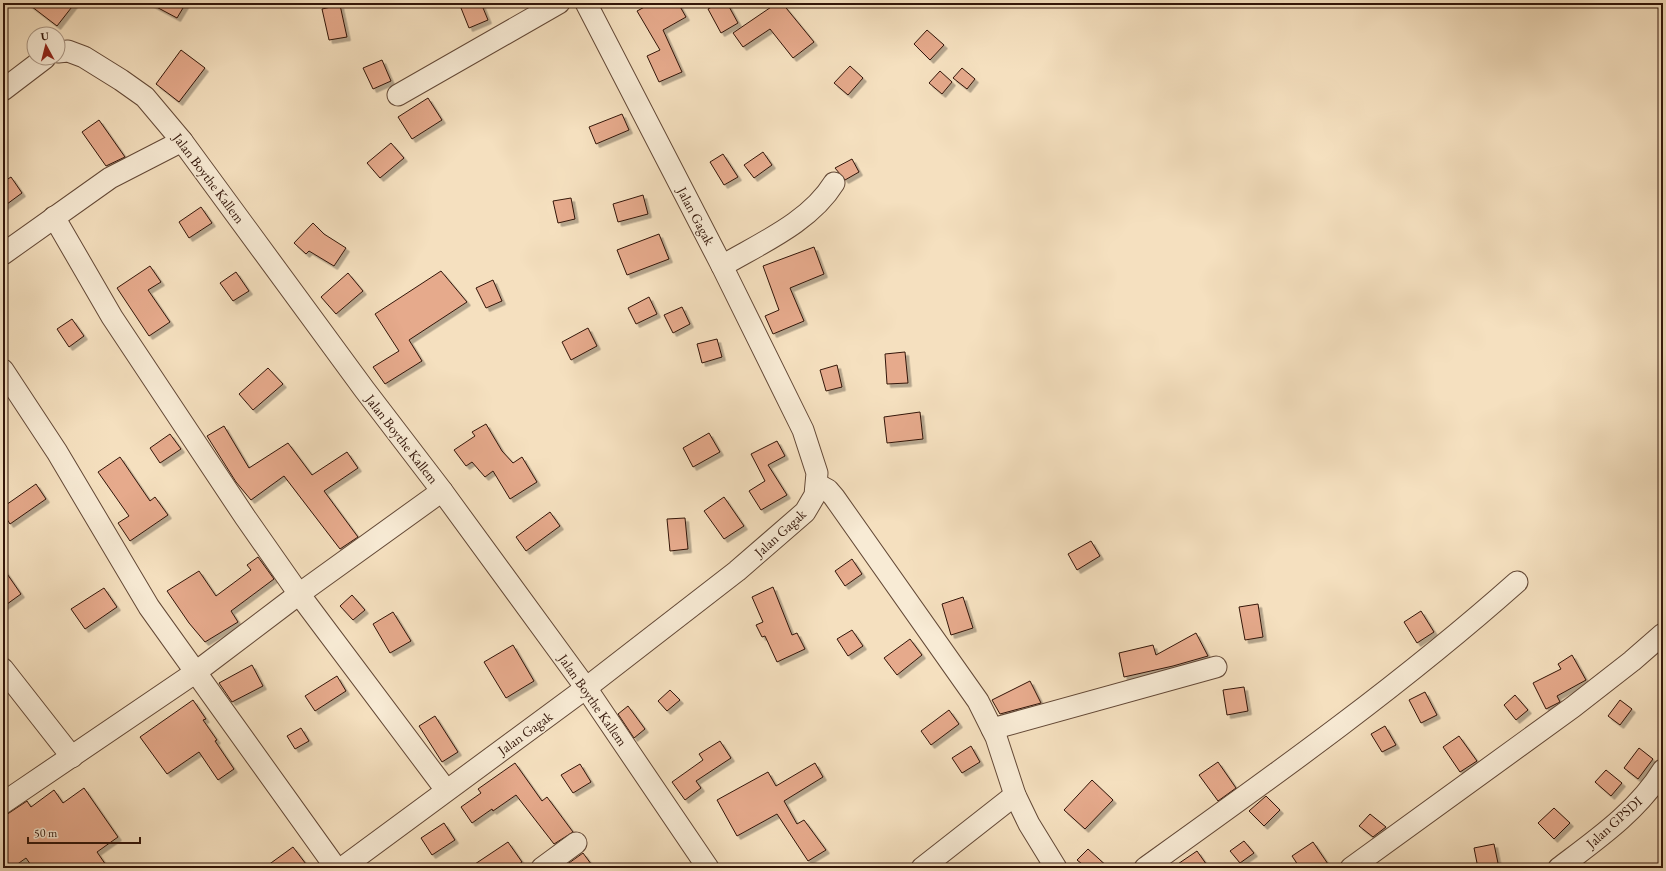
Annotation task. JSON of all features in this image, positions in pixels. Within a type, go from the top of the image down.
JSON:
[{"type":"street","points":[[398,96],[559,3]]},
{"type":"street","name":"Jalan Gagak","points":[[342,868],[586,688],[737,571],[805,512],[813,502],[817,484],[814,462],[803,430],[722,266],[586,3]]},
{"type":"street","name":"Jalan Boythe Kallem","points":[[66,51],[78,55],[121,80],[145,97],[182,141],[364,389],[442,491],[586,688],[708,868]]},
{"type":"street","points":[[3,90],[34,66]]},
{"type":"street","points":[[3,254],[110,178],[182,141]]},
{"type":"street","points":[[722,266],[812,210],[826,197],[834,183]]},
{"type":"street","points":[[54,217],[112,317],[245,517],[299,594],[446,790]]},
{"type":"street","points":[[3,370],[57,452],[149,607],[336,868]]},
{"type":"street","points":[[817,484],[828,490],[834,496],[970,688],[992,729],[1015,795],[1029,824],[1056,868]]},
{"type":"street","points":[[3,803],[196,672],[299,594],[442,491]]},
{"type":"street","points":[[1144,868],[1378,697],[1446,644],[1518,582]]},
{"type":"street","points":[[1351,868],[1579,702],[1632,661],[1663,634]]},
{"type":"street","points":[[992,729],[1216,667]]},
{"type":"street","points":[[3,669],[72,757]]},
{"type":"street","name":"Jalan GPSDI","points":[[1559,868],[1604,834],[1636,804],[1663,770]]},
{"type":"street","points":[[922,868],[1015,795]]},
{"type":"street","points":[[542,868],[576,844]]},
{"type":"building","points":[[27,3],[75,3],[57,26]]},
{"type":"building","points":[[149,3],[186,3],[177,18]]},
{"type":"building","points":[[459,3],[481,3],[488,20],[469,28]]},
{"type":"building","points":[[652,3],[678,3],[686,17],[663,30],[682,72],[659,82],[647,56],[660,50],[637,11]]},
{"type":"building","points":[[719,3],[727,3],[738,23],[721,33],[708,9]]},
{"type":"building","points":[[777,3],[782,3],[814,42],[793,58],[770,29],[743,47],[733,33]]},
{"type":"building","points":[[340,5],[347,37],[329,40],[322,9]]},
{"type":"building","points":[[927,30],[944,45],[930,60],[914,44]]},
{"type":"building","points":[[181,50],[205,68],[179,102],[156,84]]},
{"type":"building","points":[[382,60],[391,81],[373,89],[363,68]]},
{"type":"building","points":[[850,66],[863,78],[848,95],[834,83]]},
{"type":"building","points":[[962,68],[975,79],[967,89],[953,78]]},
{"type":"building","points":[[940,71],[952,82],[942,94],[929,83]]},
{"type":"building","points":[[428,98],[442,120],[412,139],[398,117]]},
{"type":"building","points":[[622,114],[629,130],[596,144],[589,127]]},
{"type":"building","points":[[99,120],[125,157],[106,166],[82,132]]},
{"type":"building","points":[[391,143],[404,158],[380,178],[367,163]]},
{"type":"building","points":[[763,152],[772,165],[754,178],[744,165]]},
{"type":"building","points":[[723,154],[738,177],[724,185],[710,162]]},
{"type":"building","points":[[852,159],[859,172],[845,180],[835,168]]},
{"type":"building","points":[[11,177],[22,193],[3,207],[3,182]]},
{"type":"building","points":[[643,195],[648,214],[618,222],[613,204]]},
{"type":"building","points":[[571,198],[575,219],[558,223],[553,201]]},
{"type":"building","points":[[201,207],[212,223],[189,238],[179,222]]},
{"type":"building","points":[[313,223],[324,234],[346,248],[334,266],[309,251],[306,254],[294,243]]},
{"type":"building","points":[[659,234],[669,259],[627,275],[617,250]]},
{"type":"building","points":[[814,247],[824,274],[790,288],[804,321],[773,334],[765,316],[779,310],[763,266]]},
{"type":"building","points":[[150,266],[161,282],[148,290],[170,322],[149,336],[117,288]]},
{"type":"building","points":[[441,271],[467,302],[409,340],[422,361],[385,384],[373,367],[399,351],[375,314]]},
{"type":"building","points":[[236,272],[249,291],[233,301],[220,283]]},
{"type":"building","points":[[348,273],[363,291],[336,314],[321,297]]},
{"type":"building","points":[[493,280],[502,301],[486,308],[476,288]]},
{"type":"building","points":[[649,297],[657,314],[636,324],[628,308]]},
{"type":"building","points":[[682,307],[690,324],[673,333],[664,315]]},
{"type":"building","points":[[72,319],[84,336],[69,347],[57,329]]},
{"type":"building","points":[[588,328],[597,346],[571,360],[562,342]]},
{"type":"building","points":[[717,339],[722,357],[702,363],[697,344]]},
{"type":"building","points":[[905,352],[908,383],[887,384],[885,354]]},
{"type":"building","points":[[837,365],[842,387],[826,391],[820,370]]},
{"type":"building","points":[[268,368],[283,384],[253,410],[239,394]]},
{"type":"building","points":[[920,412],[923,439],[887,443],[884,417]]},
{"type":"building","points":[[486,424],[502,451],[513,463],[522,457],[537,482],[510,499],[493,471],[485,477],[472,462],[466,466],[454,450],[475,436],[472,432]]},
{"type":"building","points":[[224,426],[249,468],[288,443],[312,475],[347,452],[358,468],[324,491],[358,537],[340,549],[284,476],[251,500],[236,482],[207,436]]},
{"type":"building","points":[[709,433],[720,452],[693,467],[683,448]]},
{"type":"building","points":[[170,434],[181,449],[160,463],[150,448]]},
{"type":"building","points":[[777,441],[785,456],[768,465],[787,495],[761,510],[749,491],[765,481],[751,454]]},
{"type":"building","points":[[120,457],[150,501],[155,497],[168,515],[130,541],[118,523],[129,516],[98,472]]},
{"type":"building","points":[[36,484],[46,499],[10,524],[3,513],[3,507]]},
{"type":"building","points":[[724,497],[744,526],[724,539],[704,511]]},
{"type":"building","points":[[550,512],[560,526],[526,551],[516,537]]},
{"type":"building","points":[[685,518],[688,549],[670,551],[667,519]]},
{"type":"building","points":[[1091,541],[1100,556],[1077,570],[1068,554]]},
{"type":"building","points":[[258,557],[274,579],[231,611],[238,622],[205,642],[189,623],[167,591],[199,571],[216,596],[251,570],[247,565]]},
{"type":"building","points":[[852,559],[862,574],[845,586],[835,571]]},
{"type":"building","points":[[3,568],[21,594],[3,607]]},
{"type":"building","points":[[773,587],[792,635],[797,633],[805,649],[777,662],[765,636],[762,637],[756,625],[763,622],[752,597]]},
{"type":"building","points":[[104,588],[117,607],[85,629],[71,609]]},
{"type":"building","points":[[352,595],[365,610],[353,620],[340,606]]},
{"type":"building","points":[[963,597],[973,628],[951,635],[942,604]]},
{"type":"building","points":[[1258,604],[1263,637],[1245,640],[1239,607]]},
{"type":"building","points":[[1421,611],[1434,632],[1417,643],[1404,622]]},
{"type":"building","points":[[393,612],[411,641],[390,653],[373,624]]},
{"type":"building","points":[[852,630],[863,646],[848,656],[837,639]]},
{"type":"building","points":[[1196,633],[1208,656],[1173,666],[1124,677],[1119,653],[1153,645],[1156,655]]},
{"type":"building","points":[[910,639],[922,655],[897,675],[884,658]]},
{"type":"building","points":[[513,645],[534,681],[506,698],[484,662]]},
{"type":"building","points":[[1572,655],[1586,680],[1557,696],[1560,702],[1546,709],[1533,683],[1561,669],[1558,664]]},
{"type":"building","points":[[252,665],[263,686],[232,702],[219,683]]},
{"type":"building","points":[[337,676],[346,691],[315,711],[305,696]]},
{"type":"building","points":[[1030,681],[1041,703],[1000,714],[992,700]]},
{"type":"building","points":[[1244,687],[1248,711],[1227,715],[1223,690]]},
{"type":"building","points":[[670,690],[680,700],[667,711],[658,701]]},
{"type":"building","points":[[1425,692],[1437,715],[1421,723],[1409,700]]},
{"type":"building","points":[[1515,695],[1528,710],[1516,720],[1504,705]]},
{"type":"building","points":[[193,700],[206,719],[203,720],[217,740],[215,741],[234,769],[218,780],[199,752],[167,774],[140,737]]},
{"type":"building","points":[[1620,700],[1632,709],[1620,725],[1608,716]]},
{"type":"building","points":[[628,706],[645,729],[634,738],[618,714]]},
{"type":"building","points":[[949,710],[959,724],[931,745],[921,731]]},
{"type":"building","points":[[435,716],[458,752],[442,762],[419,726]]},
{"type":"building","points":[[1385,726],[1396,745],[1382,752],[1371,734]]},
{"type":"building","points":[[301,728],[309,741],[295,749],[287,736]]},
{"type":"building","points":[[1459,736],[1477,761],[1460,772],[1443,747]]},
{"type":"building","points":[[720,741],[731,758],[696,781],[701,788],[685,800],[672,782],[703,760],[699,754]]},
{"type":"building","points":[[971,746],[980,762],[962,773],[952,758]]},
{"type":"building","points":[[1639,748],[1653,759],[1638,779],[1624,768]]},
{"type":"building","points":[[1218,762],[1236,788],[1218,801],[1199,775]]},
{"type":"building","points":[[515,763],[542,801],[547,797],[573,832],[554,844],[516,795],[472,823],[461,807],[481,793],[478,789]]},
{"type":"building","points":[[815,763],[823,777],[784,801],[797,824],[804,820],[826,850],[808,861],[777,814],[737,836],[717,800],[768,772],[776,786]]},
{"type":"building","points":[[580,764],[591,782],[573,793],[561,775]]},
{"type":"building","points":[[1606,770],[1622,783],[1611,796],[1595,782]]},
{"type":"building","points":[[1092,780],[1113,800],[1085,829],[1064,810]]},
{"type":"building","points":[[84,788],[118,837],[97,852],[108,868],[33,868],[26,858],[12,868],[3,868],[3,817],[27,801],[31,807],[54,790],[63,803]]},
{"type":"building","points":[[1266,796],[1280,810],[1264,826],[1249,811]]},
{"type":"building","points":[[1554,808],[1570,823],[1554,839],[1538,823]]},
{"type":"building","points":[[1370,814],[1386,827],[1373,837],[1359,826]]},
{"type":"building","points":[[444,823],[455,840],[432,855],[421,838]]},
{"type":"building","points":[[1244,841],[1254,853],[1240,863],[1230,851]]},
{"type":"building","points":[[508,842],[522,862],[514,868],[469,868]]},
{"type":"building","points":[[1313,842],[1328,864],[1322,868],[1300,868],[1292,856]]},
{"type":"building","points":[[1494,844],[1499,868],[1478,868],[1474,848]]},
{"type":"building","points":[[293,847],[309,868],[264,868]]},
{"type":"building","points":[[1088,849],[1109,868],[1087,868],[1077,860]]},
{"type":"building","points":[[1197,851],[1209,868],[1172,868]]},
{"type":"building","points":[[583,853],[594,868],[562,868]]}]
